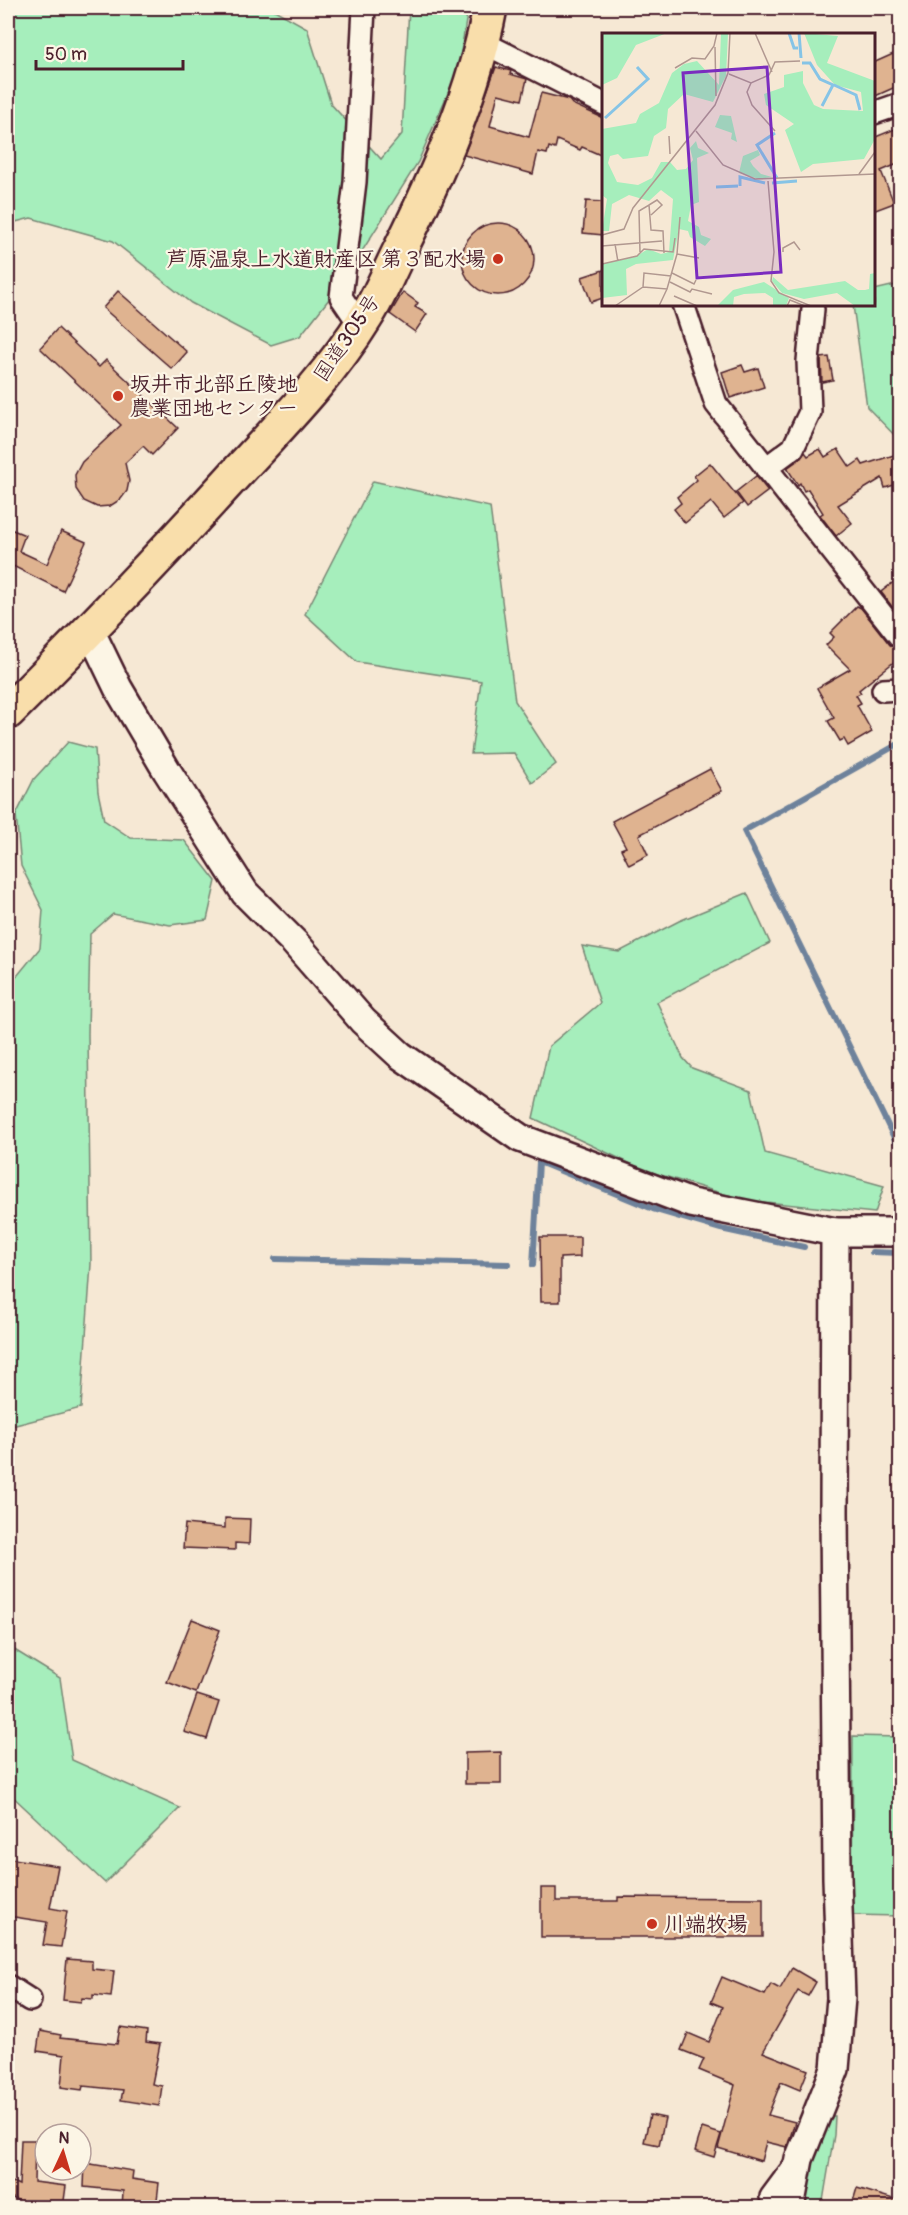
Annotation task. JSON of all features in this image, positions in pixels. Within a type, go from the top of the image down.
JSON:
[{"type":"highway","name":"国道305号","points":[[8,712],[175,540],[324,376],[367,317],[427,195],[459,122],[484,43],[490,8]]},
{"type":"street","points":[[360,325],[341,297],[355,182],[364,8]]},
{"type":"street","points":[[484,43],[602,103]]},
{"type":"street","points":[[875,112],[900,104]]},
{"type":"street","points":[[684,306],[716,404],[900,637]]},
{"type":"street","points":[[766,468],[794,448],[810,412],[807,361],[813,309]]},
{"type":"street","points":[[89,628],[118,688],[167,771],[245,893],[294,942],[363,1021],[400,1055],[520,1138],[691,1203],[835,1232],[900,1232]]},
{"type":"street","points":[[780,2202],[835,2069],[842,1998],[837,1866],[834,1523],[835,1232]]},
{"type":"street","points":[[8,1986],[30,2000]]},
{"type":"green space","points":[[8,8],[271,8],[307,28],[331,104],[381,159],[402,134],[409,8],[468,8],[458,70],[418,162],[344,280],[300,336],[271,345],[191,303],[113,241],[31,218],[8,224]]},
{"type":"green space","points":[[900,284],[900,441],[867,407],[853,306],[875,306],[875,290]]},
{"type":"green space","points":[[373,481],[490,507],[515,701],[556,764],[532,783],[514,753],[471,754],[481,681],[357,662],[305,614]]},
{"type":"green space","points":[[68,742],[95,749],[98,792],[104,820],[131,838],[184,840],[216,881],[207,920],[170,925],[113,914],[90,934],[88,1034],[91,1264],[81,1408],[8,1427],[8,987],[40,948],[43,910],[21,866],[16,815],[34,779]]},
{"type":"green space","points":[[747,893],[770,943],[657,1002],[683,1058],[692,1068],[751,1090],[765,1153],[884,1186],[875,1213],[744,1200],[644,1170],[533,1118],[549,1046],[600,1003],[582,946],[619,952],[679,921]]},
{"type":"green space","points":[[8,1646],[60,1678],[72,1760],[180,1808],[105,1883],[8,1792]]},
{"type":"green space","points":[[853,1736],[900,1737],[900,1916],[852,1915]]},
{"type":"green space","points":[[829,2116],[835,2116],[834,2135],[822,2207],[798,2208],[811,2150]]},
{"type":"building","points":[[900,51],[900,85],[875,96],[875,62]]},
{"type":"building","points":[[496,67],[527,79],[522,100],[498,94],[490,126],[529,137],[541,93],[569,100],[572,104],[602,118],[602,156],[582,147],[580,150],[557,140],[555,149],[549,147],[547,154],[538,152],[533,174],[464,155]]},
{"type":"building","points":[[900,127],[900,163],[881,171],[894,203],[875,210],[875,137]]},
{"type":"building","points":[[586,201],[602,202],[602,235],[583,233]]},
{"type":"building","name":"芦原温泉上水道財産区 第３配水場","points":[[498,223],[518,229],[528,239],[534,259],[528,279],[518,289],[498,295],[478,289],[468,279],[462,259],[468,239],[478,229]]},
{"type":"building","points":[[602,270],[602,298],[591,302],[582,277]]},
{"type":"building","points":[[118,291],[187,352],[172,369],[103,308]]},
{"type":"building","points":[[403,292],[418,303],[415,307],[427,314],[415,332],[390,314]]},
{"type":"building","name":"坂井市北部丘陵地 農業団地センター","points":[[58,328],[99,367],[106,360],[178,428],[152,455],[143,446],[125,463],[129,481],[127,491],[121,499],[110,506],[97,507],[84,501],[76,489],[75,475],[82,462],[121,425],[40,348]]},
{"type":"building","points":[[829,357],[833,380],[822,382],[821,358]]},
{"type":"building","points":[[742,365],[745,372],[758,368],[764,387],[730,398],[722,372]]},
{"type":"building","points":[[820,449],[825,457],[838,449],[850,467],[860,460],[863,465],[900,453],[900,483],[885,488],[882,478],[838,505],[852,523],[836,536],[820,515],[823,513],[808,489],[804,491],[800,483],[798,485],[787,468],[801,458],[805,452],[808,456]]},
{"type":"building","points":[[710,463],[743,503],[724,518],[711,502],[685,523],[674,509],[681,503],[677,497],[697,480],[694,476]]},
{"type":"building","points":[[756,476],[768,491],[747,507],[736,492]]},
{"type":"building","points":[[8,528],[25,535],[19,551],[47,564],[61,531],[86,542],[63,591],[13,566],[8,578]]},
{"type":"building","points":[[900,577],[900,617],[881,592]]},
{"type":"building","points":[[857,606],[890,645],[898,649],[900,657],[859,690],[861,693],[856,695],[861,703],[857,705],[872,732],[848,746],[844,739],[840,741],[828,721],[834,718],[817,688],[850,669],[826,645],[834,637],[830,633]]},
{"type":"building","points":[[710,769],[722,791],[639,835],[648,855],[629,865],[621,849],[626,847],[612,821]]},
{"type":"building","points":[[540,1237],[580,1237],[580,1257],[560,1258],[560,1302],[541,1302]]},
{"type":"building","points":[[225,1518],[250,1519],[249,1544],[235,1543],[235,1550],[183,1548],[185,1524],[225,1528]]},
{"type":"building","points":[[192,1619],[220,1630],[196,1693],[167,1682]]},
{"type":"building","points":[[197,1695],[219,1702],[207,1739],[184,1732]]},
{"type":"building","points":[[501,1752],[501,1784],[465,1784],[465,1753]]},
{"type":"building","points":[[8,1858],[58,1866],[50,1908],[67,1911],[61,1947],[43,1945],[47,1922],[8,1916]]},
{"type":"building","name":"川端牧場","points":[[541,1888],[556,1888],[556,1901],[618,1901],[618,1897],[763,1898],[763,1937],[541,1937]]},
{"type":"building","points":[[67,1959],[92,1961],[92,1969],[114,1971],[111,1997],[93,1995],[93,1999],[82,1998],[81,2002],[63,2000]]},
{"type":"building","points":[[792,1968],[816,1982],[808,1996],[798,1991],[763,2052],[808,2070],[800,2090],[781,2082],[768,2115],[795,2122],[787,2147],[766,2142],[761,2161],[718,2148],[735,2085],[699,2070],[704,2059],[681,2050],[688,2033],[709,2042],[723,2007],[711,2002],[722,1977],[765,1995],[771,1984],[780,1989]]},
{"type":"building","points":[[120,2027],[147,2031],[146,2042],[160,2044],[152,2084],[162,2086],[159,2106],[121,2100],[123,2090],[83,2086],[82,2090],[61,2087],[64,2055],[37,2051],[40,2031],[61,2035],[60,2038],[117,2044]]},
{"type":"building","points":[[650,2115],[665,2118],[659,2145],[644,2142]]},
{"type":"building","points":[[702,2128],[721,2134],[714,2157],[695,2151]]},
{"type":"building","points":[[21,2140],[33,2140],[33,2182],[66,2186],[63,2208],[35,2208],[8,2196],[8,2180],[19,2185]]},
{"type":"building","points":[[93,2164],[133,2171],[132,2179],[159,2183],[156,2208],[122,2208],[123,2191],[84,2187],[84,2182],[93,2182]]},
{"type":"building","points":[[857,2188],[900,2201],[900,2208],[851,2208]]},
{"type":"waterway","points":[[900,743],[744,831],[900,1150]]},
{"type":"waterway","points":[[533,1265],[539,1162],[653,1209],[721,1229],[804,1247]]},
{"type":"waterway","points":[[872,1252],[900,1253]]},
{"type":"waterway","points":[[275,1259],[509,1264]]},
{"type":"place","name":"芦原温泉上水道財産区 第３配水場","points":[[498,259]]},
{"type":"place","name":"坂井市北部丘陵地 農業団地センター","points":[[118,396]]},
{"type":"place","name":"川端牧場","points":[[652,1924]]}]
